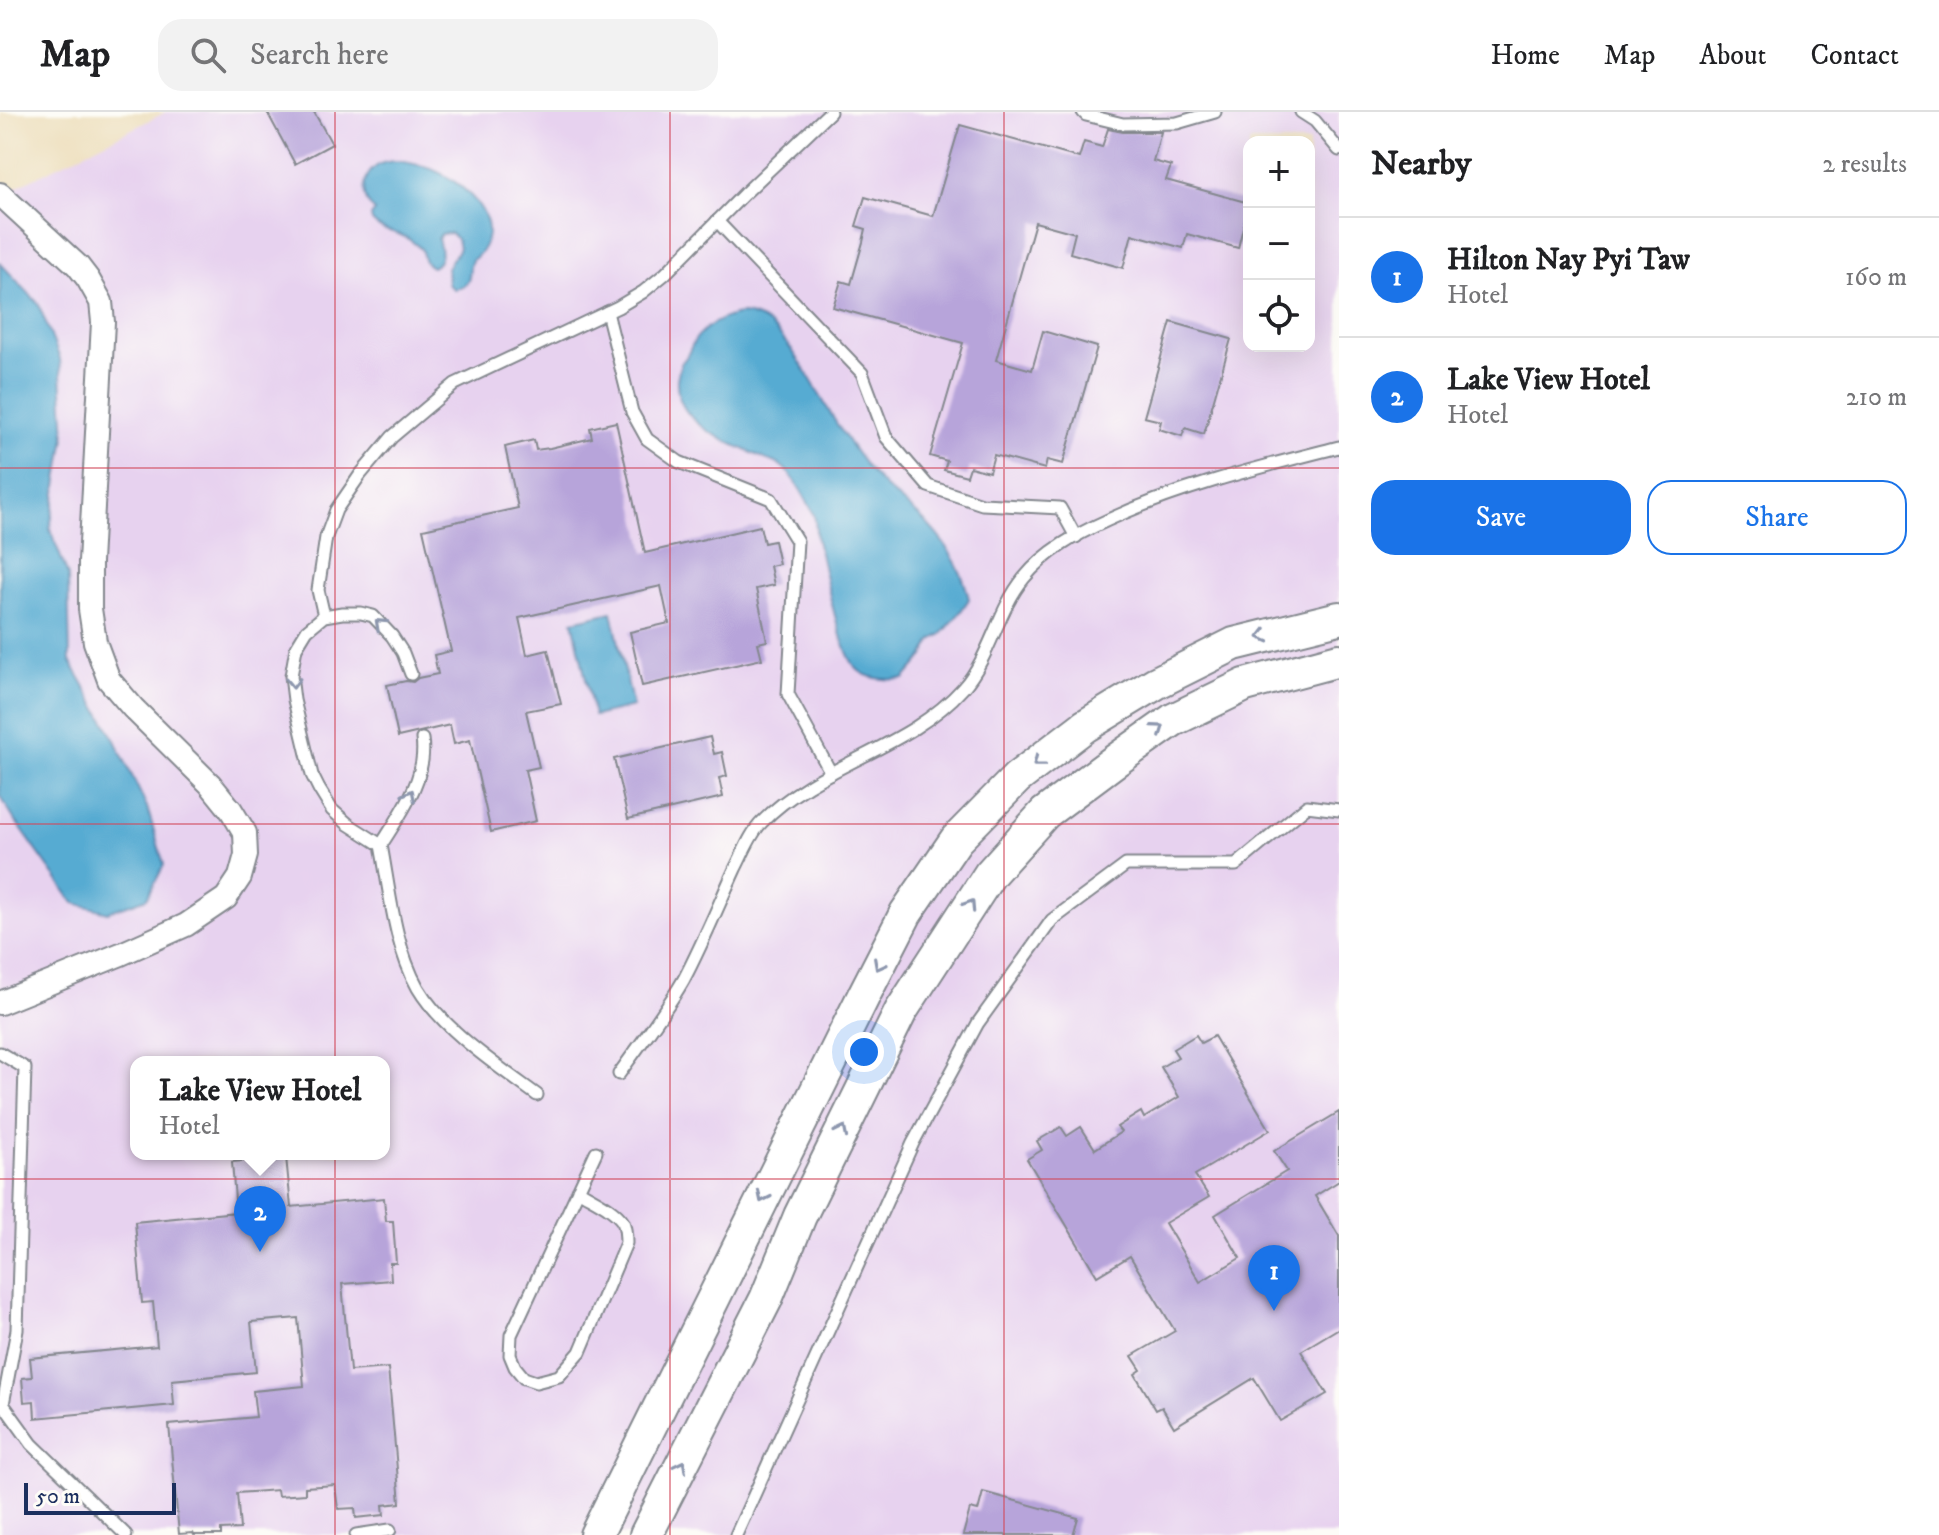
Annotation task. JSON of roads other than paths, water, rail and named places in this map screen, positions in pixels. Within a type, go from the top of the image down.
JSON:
[{"type":"main road","points":[[596,1535],[906,913],[956,840],[1017,778],[1085,726],[1156,683],[1234,644],[1339,618]]},
{"type":"main road","points":[[646,1535],[766,1299],[800,1216],[901,1011],[990,874],[1045,813],[1173,720],[1245,685],[1339,660]]},
{"type":"street","points":[[0,194],[78,266],[101,302],[103,322],[90,609],[95,642],[109,680],[210,784],[231,810],[245,833],[246,855],[240,877],[226,898],[186,925],[0,1003]]},
{"type":"lane","points":[[324,616],[318,590],[326,537],[336,510],[392,437],[455,384],[643,292],[830,112]]},
{"type":"lane","points":[[1083,112],[1123,124],[1177,123],[1215,112]]},
{"type":"lane","points":[[1301,112],[1315,121],[1339,150]]},
{"type":"lane","points":[[717,221],[862,373],[886,437],[928,486],[982,504],[1060,508],[1076,537]]},
{"type":"lane","points":[[607,312],[632,412],[647,439],[679,462],[771,499],[797,541],[788,694],[831,773]]},
{"type":"lane","points":[[619,1074],[682,982],[759,824],[799,791],[900,737],[962,689],[992,641],[1005,608],[1022,580],[1041,558],[1147,502],[1234,474],[1339,447]]},
{"type":"lane","points":[[381,845],[332,810],[312,775],[294,700],[291,676],[296,648],[307,630],[324,616],[361,613],[373,616],[392,636],[411,674]]},
{"type":"lane","points":[[422,739],[424,748],[420,772],[381,845],[401,949],[418,988],[458,1034],[537,1095]]},
{"type":"lane","points":[[736,1535],[913,1143],[978,1023],[1052,920],[1126,865],[1236,865],[1307,806],[1339,810]]},
{"type":"lane","points":[[0,1053],[25,1068],[17,1330],[3,1404],[32,1444],[126,1535]]},
{"type":"lane","points":[[578,1190],[622,1221],[626,1243],[580,1352],[559,1376],[536,1382],[524,1378],[515,1367],[510,1355],[511,1335],[578,1190],[596,1152]]},
{"type":"lane","points":[[356,1535],[390,1530]]},
{"type":"water","points":[[398,161],[425,167],[448,177],[465,190],[484,215],[487,240],[472,260],[468,281],[461,287],[454,289],[448,284],[447,268],[459,248],[457,239],[450,233],[441,234],[438,239],[440,258],[432,267],[414,243],[372,221],[375,211],[367,200],[364,188],[368,175],[378,165]]},
{"type":"water","points":[[0,263],[38,303],[60,359],[65,437],[50,529],[68,576],[70,661],[111,732],[147,807],[164,865],[147,898],[108,912],[74,903],[0,795]]},
{"type":"water","points":[[741,314],[761,320],[778,333],[798,358],[860,458],[882,484],[936,534],[962,576],[969,599],[942,634],[932,640],[924,656],[904,679],[867,675],[857,669],[850,659],[833,608],[814,513],[790,474],[780,465],[707,430],[685,410],[679,397],[677,381],[681,363],[695,340],[715,322]]},
{"type":"water","points":[[612,612],[633,707],[594,716],[573,621]]},
{"type":"place","name":"Lake View Hotel","points":[[260,1252]]},
{"type":"place","name":"Hilton Nay Pyi Taw","points":[[1274,1311]]}]
